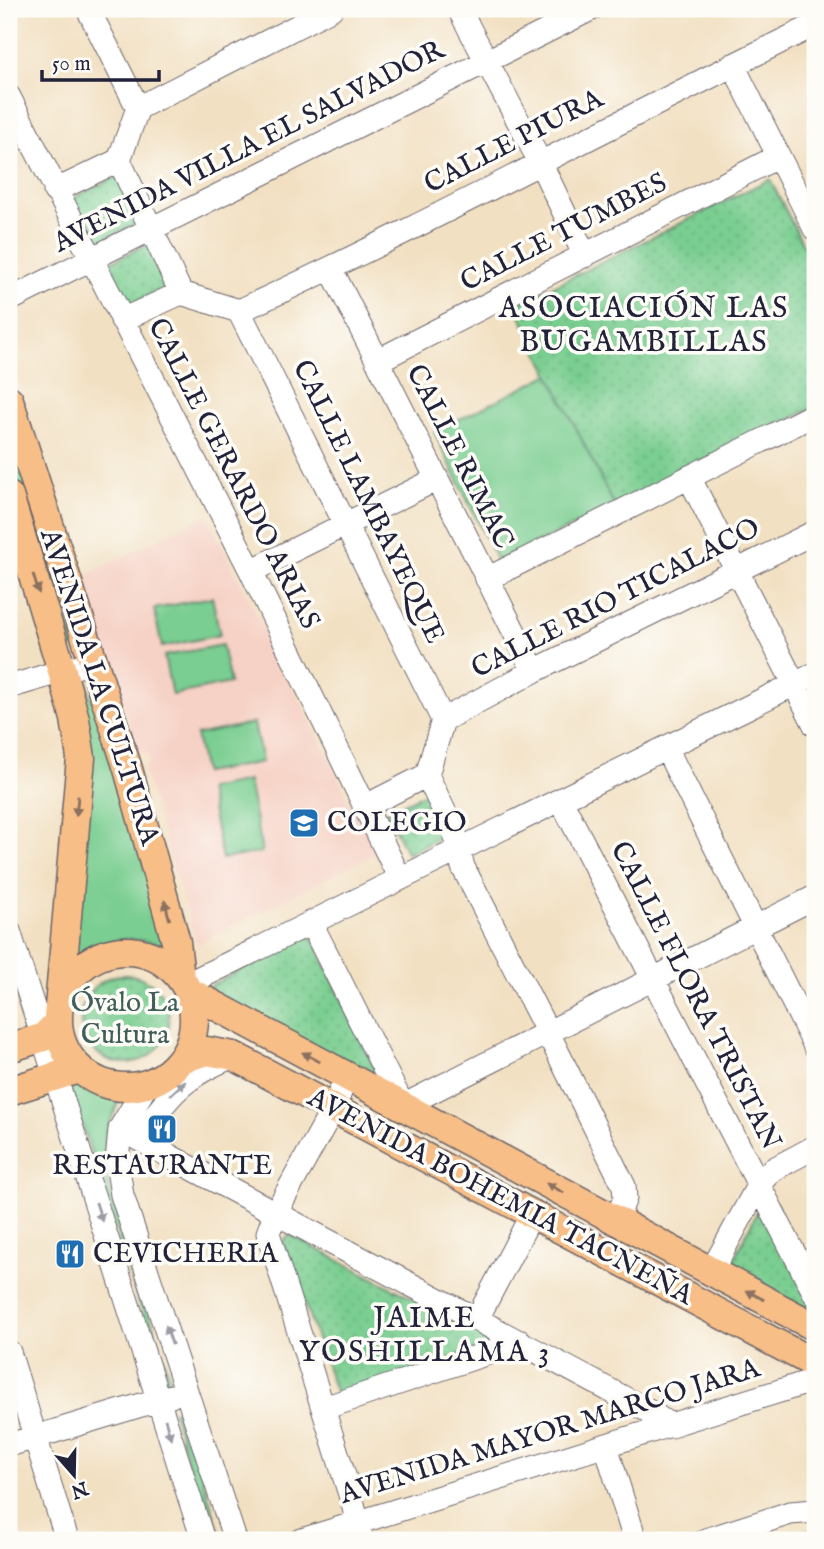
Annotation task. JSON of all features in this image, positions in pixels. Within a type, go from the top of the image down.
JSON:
[{"type":"main road","name":"AVENIDA LA CULTURA","points":[[9,400],[18,465],[92,662],[128,769],[176,942],[184,984]]},
{"type":"main road","name":"AVENIDA LA CULTURA","points":[[9,496],[62,671],[75,719],[81,758],[53,1022]]},
{"type":"main road","points":[[9,1048],[53,1022],[66,987],[79,970],[97,957],[117,951],[139,952],[159,959],[184,984],[194,1009],[190,1044],[181,1059],[166,1074],[147,1084],[129,1087],[111,1085],[68,1073],[9,1091]]},
{"type":"main road","name":"AVENIDA BOHEMIA TACNEÑA","points":[[184,984],[346,1076],[815,1327]]},
{"type":"main road","points":[[53,1022],[67,1054],[68,1073]]},
{"type":"main road","name":"AVENIDA BOHEMIA TACNEÑA","points":[[181,1059],[207,1051],[233,1056],[815,1364]]},
{"type":"street","points":[[88,9],[138,108]]},
{"type":"street","points":[[55,191],[119,160],[138,108],[331,9]]},
{"type":"street","points":[[459,9],[540,162],[585,256]]},
{"type":"street","name":"AVENIDA VILLA EL SALVADOR","points":[[9,300],[591,9]]},
{"type":"street","name":"CALLE PIURA","points":[[239,311],[331,269],[815,25]]},
{"type":"street","points":[[733,65],[815,229]]},
{"type":"street","name":"CALLE GERARDO ARIAS","points":[[9,97],[251,571],[400,879]]},
{"type":"street","name":"CALLE TUMBES","points":[[377,361],[777,157]]},
{"type":"street","points":[[119,160],[181,293]]},
{"type":"street","name":"CALLE RIMAC","points":[[331,269],[534,671]]},
{"type":"street","points":[[122,320],[181,293],[239,311]]},
{"type":"street","name":"CALLE LAMBAYEQUE","points":[[239,311],[443,720]]},
{"type":"street","points":[[487,579],[815,414]]},
{"type":"street","points":[[689,477],[737,572],[805,680],[815,725]]},
{"type":"street","points":[[251,571],[437,479]]},
{"type":"street","name":"CALLE RIO TICALACO","points":[[443,720],[534,671],[815,532]]},
{"type":"street","points":[[9,687],[92,662]]},
{"type":"street","points":[[184,984],[805,680]]},
{"type":"street","points":[[443,720],[428,775],[455,834],[463,867],[624,1186],[625,1198],[616,1221]]},
{"type":"street","points":[[666,748],[815,1046]]},
{"type":"street","points":[[364,807],[428,775]]},
{"type":"street","name":"CALLE FLORA TRISTAN","points":[[561,800],[815,1294]]},
{"type":"street","points":[[311,923],[403,1106],[815,897]]},
{"type":"street","points":[[9,931],[53,1022]]},
{"type":"street","points":[[129,1134],[186,1081],[212,1064],[233,1056]]},
{"type":"street","points":[[68,1073],[159,1399],[203,1540]]},
{"type":"street","points":[[346,1076],[333,1109],[275,1214],[268,1233],[360,1532]]},
{"type":"street","points":[[147,1084],[117,1162],[122,1195],[235,1540]]},
{"type":"street","points":[[129,1134],[275,1214],[521,1342],[671,1426]]},
{"type":"street","points":[[711,1272],[759,1184],[772,1170],[815,1147]]},
{"type":"street","points":[[477,1319],[532,1214]]},
{"type":"street","points":[[324,1408],[521,1342]]},
{"type":"street","points":[[9,1352],[66,1540]]},
{"type":"street","name":"AVENIDA MAYOR MARCO JARA","points":[[302,1540],[360,1532],[606,1446],[815,1381]]},
{"type":"street","points":[[9,1445],[187,1391]]},
{"type":"street","points":[[606,1446],[635,1540]]},
{"type":"street","points":[[710,1539],[790,1513],[815,1511]]},
{"type":"shaded area","points":[[207,515],[376,853],[197,944],[143,769],[149,764],[148,759],[146,754],[138,751],[80,578]]},
{"type":"green space","points":[[118,176],[142,221],[93,245],[71,199]]},
{"type":"green space","points":[[770,179],[815,268],[815,407],[615,507],[515,305]]},
{"type":"green space","points":[[150,243],[170,285],[128,306],[107,264]]},
{"type":"green space","points":[[550,374],[615,507],[497,561],[434,432]]},
{"type":"green space","points":[[25,473],[75,646],[62,650],[12,476]]},
{"type":"green space","points":[[212,597],[220,635],[162,647],[154,609]]},
{"type":"green space","points":[[222,645],[230,683],[172,695],[164,656]]},
{"type":"green space","points":[[80,676],[86,681],[170,947],[141,940],[120,940],[73,958],[76,678]]},
{"type":"green space","points":[[254,723],[262,762],[204,773],[196,735]]},
{"type":"green space","points":[[248,781],[262,852],[222,859],[208,789]]},
{"type":"green space","points":[[429,791],[449,833],[407,854],[386,812]]},
{"type":"green space","points":[[301,937],[313,938],[385,1091],[207,988]]},
{"type":"green space","name":"Óvalo La Cultura","points":[[125,975],[142,978],[156,988],[166,1002],[169,1019],[166,1036],[156,1050],[142,1060],[125,1063],[108,1060],[94,1050],[84,1036],[81,1019],[84,1002],[94,988],[108,978]]},
{"type":"green space","points":[[68,1081],[95,1094],[116,1097],[119,1101],[106,1132],[105,1174],[170,1379],[165,1384]]},
{"type":"green space","points":[[757,1212],[765,1213],[811,1305],[808,1312],[730,1268]]},
{"type":"green space","points":[[290,1235],[497,1342],[337,1397],[283,1241]]},
{"type":"green space","points":[[173,1411],[182,1411],[222,1540],[210,1540]]},
{"type":"green space","points":[[815,1530],[815,1540],[762,1540],[780,1534]]},
{"type":"place","name":"COLEGIO","points":[[304,823]]},
{"type":"place","name":"RESTAURANTE","points":[[162,1129]]},
{"type":"place","name":"CEVICHERIA","points":[[70,1254]]},
{"type":"district","name":"ASOCIACIÓN LAS BUGAMBILLAS","points":[[644,326]]},
{"type":"district","name":"JAIME YOSHILLAMA 3","points":[[425,1336]]}]
